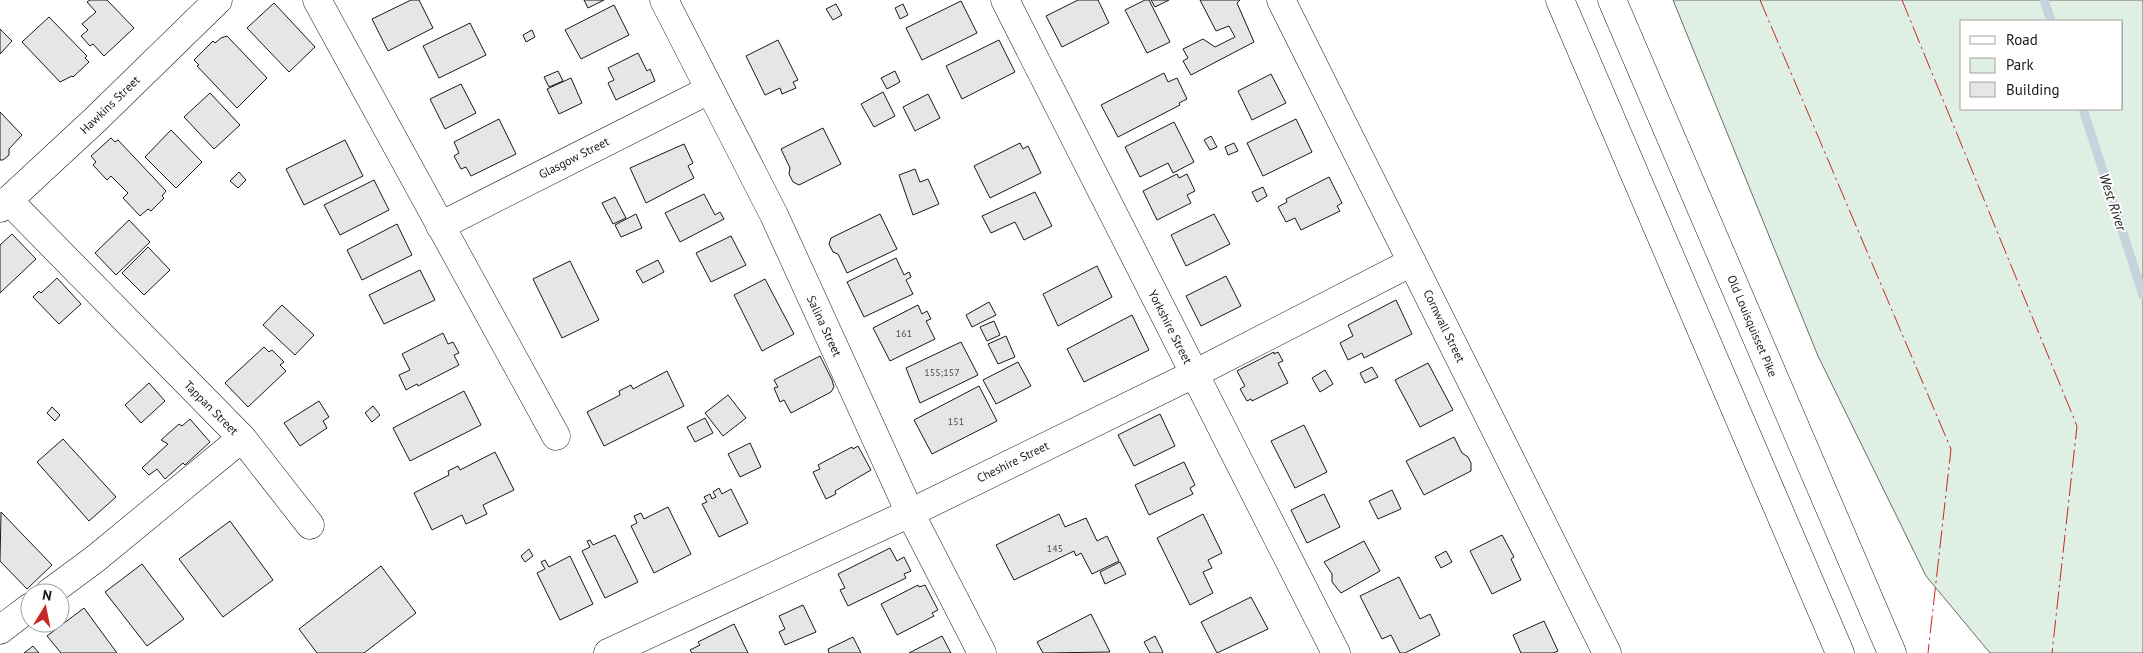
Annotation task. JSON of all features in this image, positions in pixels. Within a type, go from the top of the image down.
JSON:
[{"type":"main road","name":"Hawkins Street","points":[[4,204],[95,120],[218,0]]},
{"type":"main road","points":[[317,0],[556,436]]},
{"type":"main road","name":"Salina Street","points":[[664,0],[774,215],[910,513],[982,653]]},
{"type":"main road","name":"Yorkshire Street","points":[[1005,0],[1190,366],[1196,373],[1336,653]]},
{"type":"main road","name":"Cornwall Street","points":[[1281,0],[1607,653]]},
{"type":"main road","points":[[1560,0],[1840,653]]},
{"type":"main road","name":"Old Louisquisset Pike","points":[[1612,0],[1892,653]]},
{"type":"main road","name":"Glasgow Street","points":[[440,226],[709,90]]},
{"type":"main road","name":"Tappan Street","points":[[4,204],[242,438],[95,559],[63,583]]},
{"type":"main road","name":"Cheshire Street","points":[[608,653],[641,646],[1196,373],[1412,262]]},
{"type":"main road","points":[[242,438],[310,525]]},
{"type":"main road","points":[[0,630],[20,615]]},
{"type":"green space","points":[[1673,0],[2143,0],[2143,653],[1990,653],[1926,576],[1818,356]]},
{"type":"building","points":[[90,0],[107,0],[134,28],[104,56],[93,44],[90,46],[81,36],[88,30],[82,24],[96,12],[87,2]]},
{"type":"building","points":[[411,0],[419,0],[433,28],[388,51],[372,19]]},
{"type":"building","points":[[584,0],[604,0],[588,8]]},
{"type":"building","points":[[1078,0],[1098,0],[1109,23],[1062,47],[1046,16]]},
{"type":"building","points":[[1145,0],[1149,0],[1170,42],[1147,53],[1125,10]]},
{"type":"building","points":[[1151,0],[1169,0],[1155,7]]},
{"type":"building","points":[[1200,0],[1240,0],[1237,3],[1254,42],[1191,75],[1183,61],[1188,58],[1183,49],[1203,39],[1215,47],[1235,37],[1229,26],[1216,31]]},
{"type":"building","points":[[961,1],[977,33],[922,60],[906,28]]},
{"type":"building","points":[[274,3],[315,47],[289,72],[247,28]]},
{"type":"building","points":[[836,4],[842,15],[833,20],[826,9]]},
{"type":"building","points":[[903,4],[908,15],[900,19],[895,8]]},
{"type":"building","points":[[614,5],[629,35],[581,59],[565,30]]},
{"type":"building","points":[[49,17],[87,56],[85,58],[89,62],[73,77],[60,82],[22,42]]},
{"type":"building","points":[[470,23],[486,55],[439,78],[423,46]]},
{"type":"building","points":[[0,29],[12,41],[0,54]]},
{"type":"building","points":[[532,30],[535,37],[526,42],[523,35]]},
{"type":"building","points":[[227,36],[267,78],[237,108],[197,66],[199,65],[194,60],[213,41],[215,43]]},
{"type":"building","points":[[778,40],[798,80],[793,82],[796,88],[782,94],[780,88],[765,95],[746,56]]},
{"type":"building","points":[[999,40],[1015,72],[962,99],[946,66]]},
{"type":"building","points":[[638,53],[647,71],[650,69],[655,81],[616,100],[608,83],[614,80],[608,68]]},
{"type":"building","points":[[558,71],[563,81],[549,87],[544,77]]},
{"type":"building","points":[[895,71],[900,82],[887,89],[881,78]]},
{"type":"building","points":[[1164,73],[1168,82],[1177,78],[1187,99],[1179,103],[1180,105],[1118,137],[1101,105]]},
{"type":"building","points":[[1271,74],[1286,103],[1252,120],[1238,91]]},
{"type":"building","points":[[571,78],[582,103],[559,114],[547,89]]},
{"type":"building","points":[[461,84],[476,113],[445,129],[430,99]]},
{"type":"building","points":[[883,92],[895,116],[874,127],[861,104]]},
{"type":"building","points":[[210,93],[240,125],[214,149],[184,117]]},
{"type":"building","points":[[928,94],[940,118],[915,131],[903,107]]},
{"type":"building","points":[[0,112],[22,135],[9,149],[9,155],[3,160],[0,160]]},
{"type":"building","points":[[499,119],[516,154],[471,176],[466,167],[461,169],[454,156],[459,153],[454,142]]},
{"type":"building","points":[[1296,119],[1312,152],[1263,176],[1247,143]]},
{"type":"building","points":[[1174,122],[1194,162],[1173,173],[1168,163],[1140,177],[1125,147]]},
{"type":"building","points":[[823,128],[841,164],[799,185],[793,182],[789,174],[790,168],[781,149]]},
{"type":"building","points":[[171,130],[202,162],[176,188],[145,157]]},
{"type":"building","points":[[1211,136],[1217,147],[1210,150],[1204,140]]},
{"type":"building","points":[[111,138],[115,142],[118,140],[166,191],[162,196],[164,198],[151,211],[148,209],[140,216],[123,198],[128,193],[111,176],[107,180],[93,165],[96,162],[91,156]]},
{"type":"building","points":[[345,140],[363,176],[304,205],[286,169]]},
{"type":"building","points":[[1020,143],[1023,149],[1028,146],[1041,173],[990,198],[974,166]]},
{"type":"building","points":[[1234,143],[1238,151],[1228,155],[1225,147]]},
{"type":"building","points":[[684,144],[693,163],[688,166],[694,178],[646,203],[630,168]]},
{"type":"building","points":[[915,169],[920,182],[928,179],[939,204],[913,215],[899,175]]},
{"type":"building","points":[[239,172],[246,180],[238,188],[230,181]]},
{"type":"building","points":[[1177,174],[1179,178],[1187,174],[1195,191],[1187,195],[1191,203],[1157,220],[1143,191]]},
{"type":"building","points":[[1329,177],[1342,203],[1337,206],[1340,211],[1301,230],[1295,218],[1286,222],[1278,207],[1287,202],[1286,199]]},
{"type":"building","points":[[374,180],[389,210],[340,235],[324,205]]},
{"type":"building","points":[[1263,187],[1267,196],[1257,202],[1252,192]]},
{"type":"building","points":[[1035,192],[1052,226],[1024,240],[1015,222],[991,233],[982,216]]},
{"type":"building","points":[[704,194],[715,215],[720,212],[724,219],[680,242],[665,213]]},
{"type":"building","points":[[615,197],[626,218],[613,224],[602,203]]},
{"type":"building","points":[[636,214],[642,228],[621,237],[615,225]]},
{"type":"building","points":[[880,214],[897,249],[847,273],[838,254],[833,252],[829,244],[831,238]]},
{"type":"building","points":[[1214,214],[1230,244],[1186,266],[1171,235]]},
{"type":"building","points":[[129,220],[150,242],[116,275],[95,253]]},
{"type":"building","points":[[397,224],[412,255],[362,280],[347,250]]},
{"type":"building","points":[[12,234],[36,259],[0,293],[0,245]]},
{"type":"building","points":[[731,236],[746,265],[711,282],[696,253]]},
{"type":"building","points":[[148,247],[170,270],[144,295],[122,273]]},
{"type":"building","points":[[896,258],[904,275],[909,272],[911,277],[906,280],[913,294],[864,317],[847,282]]},
{"type":"building","points":[[658,260],[664,272],[643,283],[636,271]]},
{"type":"building","points":[[570,261],[599,320],[562,338],[533,279]]},
{"type":"building","points":[[1097,266],[1112,297],[1058,326],[1043,294]]},
{"type":"building","points":[[420,270],[435,300],[384,324],[369,295]]},
{"type":"building","points":[[1226,276],[1241,306],[1201,326],[1186,296]]},
{"type":"building","points":[[57,278],[81,304],[59,324],[33,297],[39,291],[41,293]]},
{"type":"building","points":[[765,279],[794,334],[762,351],[734,295]]},
{"type":"building","points":[[1396,300],[1412,334],[1364,358],[1362,353],[1348,360],[1340,343],[1353,336],[1348,325]]},
{"type":"building","points":[[989,302],[996,315],[972,327],[966,315]]},
{"type":"building","points":[[282,305],[314,335],[295,355],[263,325]]},
{"type":"building","points":[[918,305],[922,314],[927,311],[931,319],[926,321],[935,339],[890,361],[873,328]]},
{"type":"building","points":[[1132,315],[1149,350],[1084,382],[1067,349]]},
{"type":"building","points":[[994,321],[1000,335],[987,341],[980,327]]},
{"type":"building","points":[[443,333],[448,344],[453,342],[459,353],[454,355],[459,365],[418,386],[417,384],[406,390],[399,375],[410,370],[402,354]]},
{"type":"building","points":[[1006,336],[1015,357],[998,364],[988,344]]},
{"type":"building","points":[[961,342],[978,375],[920,403],[906,368]]},
{"type":"building","points":[[264,347],[269,352],[272,350],[284,362],[280,365],[286,371],[248,407],[225,383]]},
{"type":"building","points":[[1274,352],[1274,354],[1278,352],[1283,361],[1278,363],[1288,383],[1252,401],[1251,399],[1247,401],[1240,389],[1245,386],[1237,371]]},
{"type":"building","points":[[820,356],[834,387],[831,392],[791,413],[784,400],[780,402],[774,388],[778,387],[774,380]]},
{"type":"building","points":[[1018,362],[1031,386],[996,404],[983,380]]},
{"type":"building","points":[[1428,363],[1453,410],[1420,427],[1395,380]]},
{"type":"building","points":[[1372,367],[1378,377],[1365,383],[1360,373]]},
{"type":"building","points":[[1325,370],[1333,384],[1320,392],[1312,378]]},
{"type":"building","points":[[667,371],[684,406],[604,446],[587,412],[620,395],[619,391],[631,385],[633,389]]},
{"type":"building","points":[[149,383],[165,401],[141,423],[125,405]]},
{"type":"building","points":[[979,386],[997,421],[932,454],[914,420]]},
{"type":"building","points":[[464,391],[481,425],[410,461],[393,428]]},
{"type":"building","points":[[728,395],[746,418],[723,436],[705,413]]},
{"type":"building","points":[[319,401],[329,417],[323,421],[327,428],[300,446],[284,423]]},
{"type":"building","points":[[373,406],[380,415],[372,422],[365,413]]},
{"type":"building","points":[[52,407],[60,415],[55,421],[47,413]]},
{"type":"building","points":[[1160,414],[1175,446],[1134,466],[1118,435]]},
{"type":"building","points":[[705,418],[713,433],[695,442],[687,427]]},
{"type":"building","points":[[190,419],[210,442],[185,465],[183,463],[165,479],[157,469],[149,475],[142,468],[168,444],[161,440],[179,424],[182,426]]},
{"type":"building","points":[[1304,425],[1327,472],[1295,488],[1271,441]]},
{"type":"building","points":[[1454,437],[1462,453],[1468,457],[1471,463],[1471,471],[1424,495],[1406,461]]},
{"type":"building","points":[[63,439],[116,497],[89,521],[37,462]]},
{"type":"building","points":[[750,443],[761,467],[740,477],[728,454]]},
{"type":"building","points":[[858,446],[871,470],[835,491],[836,494],[826,499],[813,472],[820,469],[818,465],[852,447],[853,449]]},
{"type":"building","points":[[495,452],[514,490],[483,505],[487,514],[466,524],[462,515],[432,530],[414,493],[449,475],[448,471],[458,466],[460,470]]},
{"type":"building","points":[[1184,462],[1195,485],[1190,488],[1193,494],[1149,515],[1135,485]]},
{"type":"building","points":[[719,488],[722,494],[731,489],[748,523],[719,537],[702,504],[707,502],[704,497],[710,494],[712,499],[716,497],[713,492]]},
{"type":"building","points":[[1392,490],[1401,509],[1378,519],[1369,501]]},
{"type":"building","points":[[1324,494],[1340,527],[1307,543],[1291,510]]},
{"type":"building","points":[[668,507],[691,554],[654,573],[631,526],[637,523],[634,516],[641,513],[644,519]]},
{"type":"building","points":[[1,512],[52,565],[33,583],[21,583],[0,561]]},
{"type":"building","points":[[1059,514],[1065,527],[1086,518],[1097,541],[1107,536],[1119,561],[1092,574],[1081,553],[1076,556],[1074,551],[1014,580],[996,545]]},
{"type":"building","points":[[1203,514],[1222,553],[1208,560],[1212,568],[1203,572],[1213,593],[1190,605],[1157,538]]},
{"type":"building","points":[[230,521],[273,580],[223,617],[179,559]]},
{"type":"building","points":[[615,535],[638,582],[605,598],[582,551],[590,547],[587,541],[590,540],[593,545]]},
{"type":"building","points":[[1502,535],[1514,557],[1511,559],[1521,580],[1492,594],[1470,551]]},
{"type":"building","points":[[1364,541],[1380,571],[1341,593],[1332,582],[1332,574],[1324,562]]},
{"type":"building","points":[[890,548],[897,561],[904,557],[911,571],[904,574],[906,578],[848,606],[840,590],[845,588],[838,574]]},
{"type":"building","points":[[529,549],[533,556],[525,562],[521,556]]},
{"type":"building","points":[[1446,551],[1452,562],[1441,568],[1435,557]]},
{"type":"building","points":[[570,556],[593,604],[560,620],[537,573],[545,569],[541,562],[545,560],[549,567]]},
{"type":"building","points":[[1120,562],[1126,574],[1105,584],[1100,572]]},
{"type":"building","points":[[142,564],[184,619],[147,646],[105,592]]},
{"type":"building","points":[[381,566],[416,613],[364,653],[317,653],[299,629]]},
{"type":"building","points":[[1399,577],[1420,619],[1430,614],[1440,635],[1405,653],[1400,653],[1391,635],[1382,639],[1360,596]]},
{"type":"building","points":[[918,585],[919,587],[925,585],[938,610],[932,613],[934,616],[897,635],[881,604]]},
{"type":"building","points":[[1251,597],[1268,629],[1217,653],[1201,622]]},
{"type":"building","points":[[803,605],[816,632],[785,645],[779,632],[785,629],[779,616]]},
{"type":"building","points":[[84,608],[117,653],[61,653],[47,636],[51,633],[70,633],[70,619]]},
{"type":"building","points":[[1091,614],[1110,652],[1043,653],[1037,642]]},
{"type":"building","points":[[1544,621],[1558,651],[1553,653],[1521,653],[1513,635]]},
{"type":"building","points":[[734,624],[748,653],[692,653],[690,650],[700,645],[698,642]]},
{"type":"building","points":[[942,636],[951,653],[909,653]]},
{"type":"building","points":[[1155,636],[1162,653],[1150,653],[1144,642]]},
{"type":"building","points":[[853,637],[861,653],[829,653],[828,649]]},
{"type":"building","points":[[33,646],[39,653],[24,653]]},
{"type":"waterway","name":"West River","points":[[2044,0],[2051,20]]},
{"type":"waterway","name":"West River","points":[[2083,110],[2143,295]]},
{"type":"power","points":[[1760,0],[1951,449],[1928,653]]},
{"type":"power","points":[[1902,0],[2077,426],[2052,653]]}]
